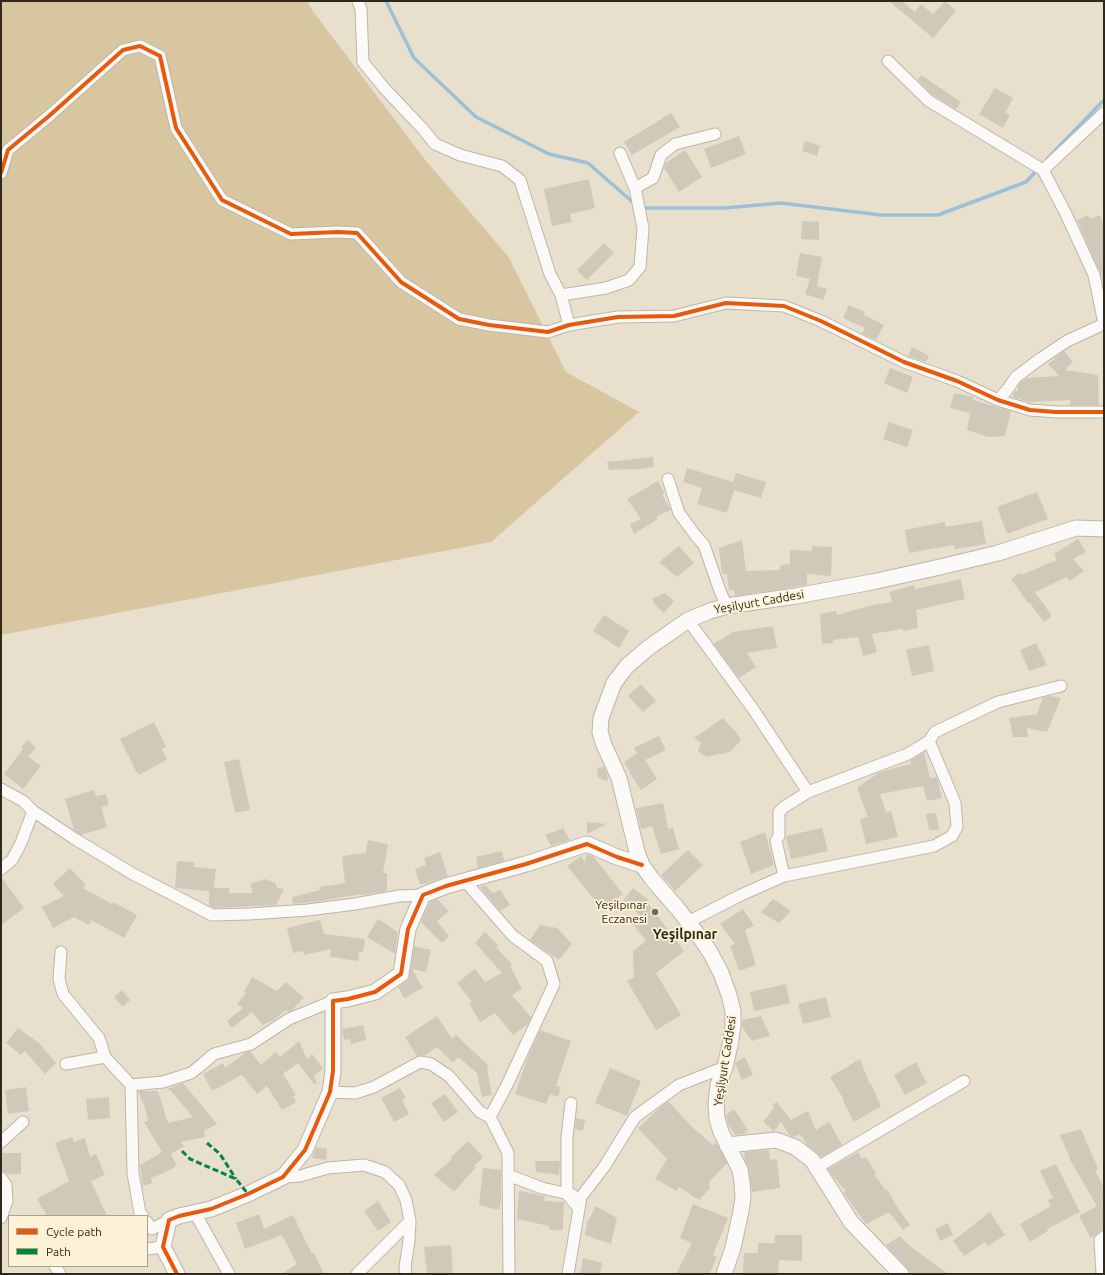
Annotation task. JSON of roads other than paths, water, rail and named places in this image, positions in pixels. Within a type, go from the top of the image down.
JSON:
[{"type":"main road","name":"Yeşilyurt Caddesi","points":[[724,1274],[733,1248],[743,1198],[740,1170],[721,1132],[717,1119],[716,1104],[718,1085],[725,1067],[733,1026],[733,1011],[720,974],[710,952],[688,922],[652,879],[642,865],[637,852],[619,778],[604,745],[600,732],[601,718],[614,683],[627,666],[648,648],[688,620],[710,610],[880,581],[998,553],[1076,528],[1104,528]]},
{"type":"main road","points":[[176,1274],[163,1248],[169,1220],[179,1216],[211,1209],[248,1194],[283,1177],[305,1150],[330,1092],[333,1071],[333,1001],[375,992],[401,974],[408,929],[423,895],[464,880],[526,864],[587,844],[617,857],[642,865]]},
{"type":"main road","points":[[727,1145],[776,1140],[795,1147],[812,1160],[851,1222],[901,1274]]},
{"type":"street","points":[[358,1],[361,9],[363,62],[385,89],[435,144],[460,155],[502,166],[520,180],[550,274],[561,295],[569,325]]},
{"type":"street","points":[[1,173],[8,150],[49,116],[123,50],[140,46],[160,56],[176,128],[222,200],[291,234],[338,232],[357,233],[401,282],[459,319],[489,325],[548,332],[569,325],[618,317],[674,316],[726,303],[784,306],[821,321],[904,362],[957,381],[998,400],[1030,410],[1056,412],[1104,412]]},
{"type":"street","points":[[888,62],[929,101],[1040,168],[1066,214],[1094,275],[1104,324],[1067,341],[1040,359],[1016,377],[998,400]]},
{"type":"street","points":[[1040,168],[1104,113]]},
{"type":"street","points":[[635,188],[653,178],[661,155],[675,144],[715,134]]},
{"type":"street","points":[[561,295],[606,288],[630,280],[640,267],[643,228],[635,188],[620,153]]},
{"type":"street","points":[[668,479],[679,513],[704,545],[720,591],[727,606]]},
{"type":"street","points":[[688,620],[753,709],[808,792]]},
{"type":"street","points":[[784,876],[776,841],[779,836],[779,812],[784,807],[808,792],[908,754],[929,741],[935,732],[998,702],[1061,686]]},
{"type":"street","points":[[688,922],[741,895],[784,876],[934,846],[952,836],[957,828],[955,803],[929,741]]},
{"type":"street","points":[[1,789],[23,801],[33,811],[132,874],[212,914],[250,914],[308,910],[355,904],[399,896],[423,895]]},
{"type":"street","points":[[1,869],[12,860],[21,843],[33,811]]},
{"type":"street","points":[[464,880],[512,936],[547,961],[554,984],[490,1117]]},
{"type":"street","points":[[61,952],[59,979],[62,994],[98,1038],[105,1057],[131,1085],[132,1173],[140,1213],[142,1215]]},
{"type":"street","points":[[131,1085],[163,1082],[191,1073],[214,1054],[251,1044],[289,1019],[333,1001]]},
{"type":"street","points":[[66,1064],[105,1057]]},
{"type":"street","points":[[330,1092],[355,1093],[374,1087],[420,1062],[431,1064],[449,1076],[480,1112],[490,1117],[508,1153],[509,1274]]},
{"type":"street","points":[[568,1274],[581,1197],[604,1166],[635,1117],[679,1085],[725,1067]]},
{"type":"street","points":[[816,1168],[964,1081]]},
{"type":"street","points":[[571,1103],[567,1137],[567,1194],[579,1208]]},
{"type":"street","points":[[1,1142],[23,1122]]},
{"type":"street","points":[[283,1177],[300,1176],[328,1168],[364,1165],[385,1172],[399,1185],[406,1200],[410,1221],[405,1267],[406,1274]]},
{"type":"street","points":[[508,1175],[542,1188],[581,1197]]},
{"type":"street","points":[[1,1178],[6,1185],[7,1201],[1,1218]]},
{"type":"street","points":[[195,1213],[229,1274]]},
{"type":"street","points":[[148,1223],[152,1229],[169,1220]]},
{"type":"street","points":[[357,1274],[410,1221]]},
{"type":"street","points":[[1102,1274],[1100,1240],[1104,1237]]},
{"type":"street","points":[[148,1249],[163,1248]]},
{"type":"waterway","points":[[386,1],[414,58],[476,117],[549,154],[588,163],[636,205]]},
{"type":"waterway","points":[[1047,159],[1104,100]]},
{"type":"waterway","points":[[641,208],[725,208],[781,203],[881,215],[938,215],[1026,182],[1038,169]]},
{"type":"place","name":"Yeşilpınar Eczanesi","points":[[655,912]]},
{"type":"district","name":"Yeşilpınar","points":[[685,934]]}]
